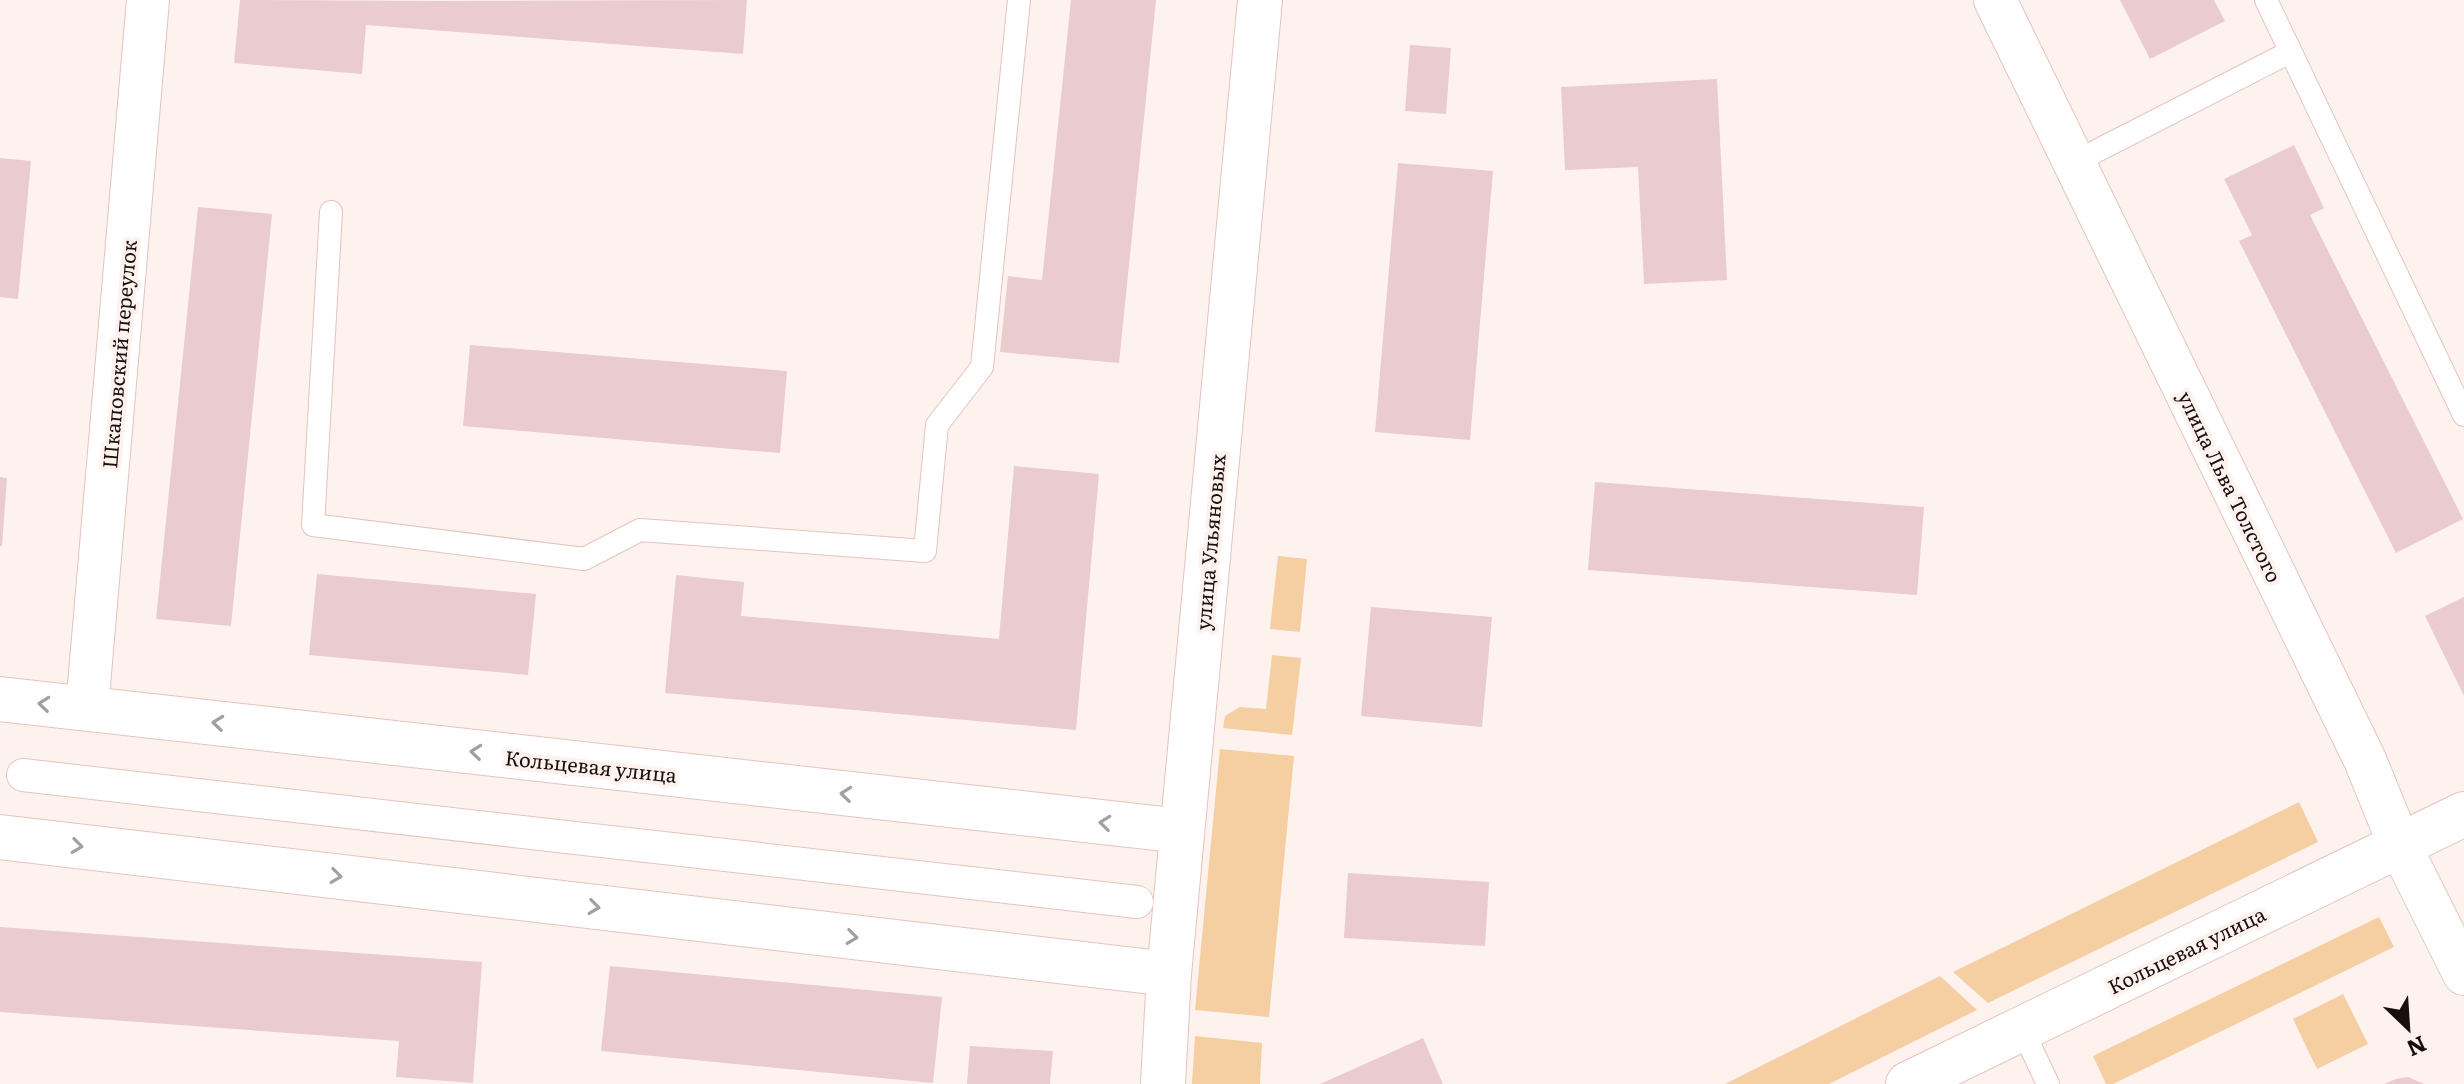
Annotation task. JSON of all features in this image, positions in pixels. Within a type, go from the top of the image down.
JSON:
[{"type":"main road","name":"улица Ульяновых","points":[[1163,1084],[1169,974],[1260,0]]},
{"type":"main road","name":"Кольцевая улица","points":[[0,699],[1182,831]]},
{"type":"main road","name":"Кольцевая улица","points":[[1908,1084],[2464,814]]},
{"type":"main road","points":[[0,837],[1169,974]]},
{"type":"street","name":"Шкаповский переулок","points":[[87,708],[148,0]]},
{"type":"street","name":"улица Льва Толстого","points":[[1995,0],[2365,760],[2400,846],[2464,974]]},
{"type":"street","points":[[23,775],[1137,902]]},
{"type":"lane","points":[[331,212],[313,525],[584,559],[640,530],[925,551],[937,425],[982,367],[1019,0]]},
{"type":"lane","points":[[2266,0],[2464,415]]},
{"type":"lane","points":[[2073,163],[2290,52]]},
{"type":"lane","points":[[2022,1029],[2048,1084]]},
{"type":"shaded area","points":[[1278,556],[1307,559],[1300,632],[1270,629]]},
{"type":"shaded area","points":[[1272,655],[1301,658],[1292,735],[1223,728],[1225,716],[1240,707],[1266,709]]},
{"type":"shaded area","points":[[1220,749],[1294,756],[1269,1017],[1195,1010]]},
{"type":"shaded area","points":[[2299,802],[2318,842],[1988,1003],[1953,972]]},
{"type":"shaded area","points":[[2379,917],[2394,947],[2113,1084],[2106,1084],[2093,1056]]},
{"type":"shaded area","points":[[1940,976],[1977,1010],[1829,1084],[1725,1084]]},
{"type":"shaded area","points":[[2343,994],[2368,1044],[2317,1069],[2293,1019]]},
{"type":"shaded area","points":[[1195,1036],[1262,1043],[1260,1084],[1192,1084]]},
{"type":"building","points":[[240,0],[747,0],[743,54],[366,25],[362,74],[234,63]]},
{"type":"building","points":[[1071,0],[1156,0],[1119,363],[1000,352],[1008,276],[1042,280]]},
{"type":"building","points":[[2120,0],[2214,0],[2225,21],[2150,59]]},
{"type":"building","points":[[1410,45],[1451,48],[1446,114],[1405,111]]},
{"type":"building","points":[[1717,79],[1727,280],[1644,284],[1638,167],[1565,170],[1561,87]]},
{"type":"building","points":[[2294,145],[2324,208],[2310,215],[2463,519],[2396,553],[2239,241],[2252,235],[2224,179]]},
{"type":"building","points":[[0,158],[31,161],[18,299],[0,297]]},
{"type":"building","points":[[1398,163],[1493,171],[1470,440],[1375,432]]},
{"type":"building","points":[[198,207],[272,214],[231,626],[156,619]]},
{"type":"building","points":[[470,345],[787,371],[780,453],[463,426]]},
{"type":"building","points":[[1014,466],[1099,474],[1076,730],[665,693],[676,575],[744,582],[741,616],[999,639]]},
{"type":"building","points":[[0,477],[7,478],[2,546],[0,546]]},
{"type":"building","points":[[1595,482],[1924,507],[1917,595],[1588,570]]},
{"type":"building","points":[[317,574],[536,594],[528,675],[309,655]]},
{"type":"building","points":[[2464,597],[2464,696],[2425,616]]},
{"type":"building","points":[[1371,607],[1492,617],[1482,727],[1361,716]]},
{"type":"building","points":[[1348,873],[1489,882],[1485,946],[1344,938]]},
{"type":"building","points":[[0,927],[482,962],[473,1083],[396,1077],[399,1041],[0,1012]]},
{"type":"building","points":[[610,966],[942,997],[933,1083],[601,1051]]},
{"type":"building","points":[[1423,1038],[1443,1084],[1320,1084]]},
{"type":"building","points":[[970,1046],[1053,1051],[1050,1084],[967,1084]]},
{"type":"building","points":[[2408,1077],[2424,1084],[2384,1084],[2396,1079]]}]
